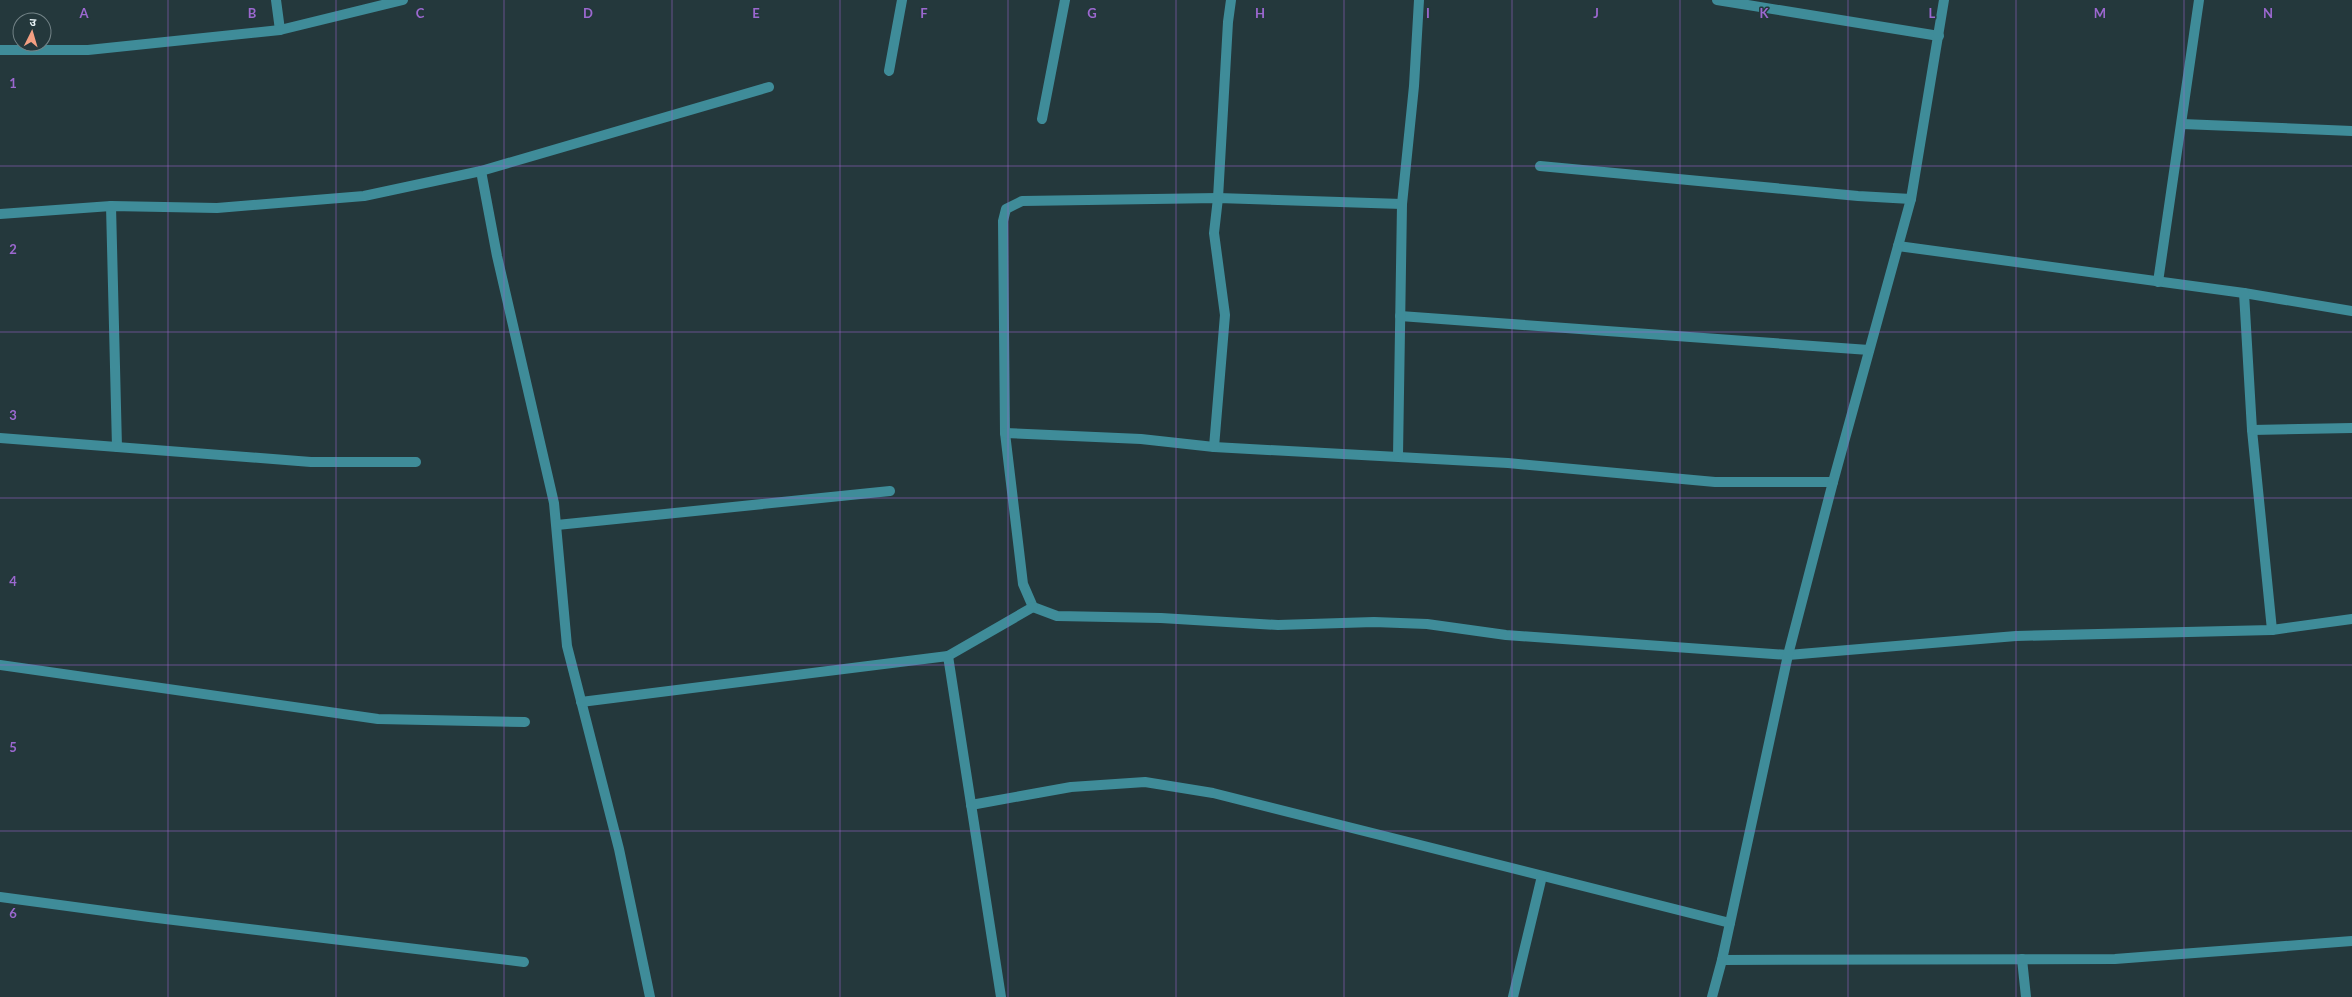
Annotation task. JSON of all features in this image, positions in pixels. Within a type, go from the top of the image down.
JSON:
[{"type":"street","points":[[276,0],[280,30]]},
{"type":"street","points":[[0,50],[88,50],[280,30],[403,0]]},
{"type":"street","points":[[889,72],[902,0]]},
{"type":"street","points":[[1042,119],[1065,0]]},
{"type":"street","points":[[1214,447],[1225,315],[1214,233],[1218,198],[1228,22],[1231,0]]},
{"type":"street","points":[[1398,456],[1402,204],[1414,86],[1419,0]]},
{"type":"street","points":[[1717,0],[1939,36]]},
{"type":"street","points":[[1712,997],[1722,960],[1788,655],[1833,482],[1911,199],[1944,0]]},
{"type":"street","points":[[2158,282],[2199,0]]},
{"type":"street","points":[[0,214],[111,206],[217,208],[364,196],[481,172],[769,86]]},
{"type":"street","points":[[2182,124],[2352,131]]},
{"type":"street","points":[[1540,166],[1858,196],[1911,199]]},
{"type":"street","points":[[481,172],[496,256],[554,503],[567,646],[619,849],[650,997]]},
{"type":"street","points":[[1402,204],[1218,198],[1022,201],[1006,209],[1003,221],[1005,432],[1023,584],[1033,607],[1057,616],[1161,618],[1278,624],[1374,622],[1427,624],[1506,635],[1788,655],[2016,636],[2272,630],[2352,619]]},
{"type":"street","points":[[111,206],[117,447]]},
{"type":"street","points":[[1898,246],[2244,293],[2352,311]]},
{"type":"street","points":[[2244,293],[2252,430],[2272,630]]},
{"type":"street","points":[[1400,316],[1869,350]]},
{"type":"street","points":[[2252,430],[2352,428]]},
{"type":"street","points":[[1005,432],[1141,439],[1214,447],[1508,463],[1715,482],[1833,482]]},
{"type":"street","points":[[0,438],[311,462],[416,462]]},
{"type":"street","points":[[557,525],[890,491]]},
{"type":"street","points":[[581,702],[948,656],[1033,607]]},
{"type":"street","points":[[948,656],[1001,997]]},
{"type":"street","points":[[0,665],[378,719],[525,722]]},
{"type":"street","points":[[971,805],[1071,787],[1145,782],[1213,793],[1730,923]]},
{"type":"street","points":[[1513,997],[1542,876]]},
{"type":"street","points":[[0,897],[149,917],[524,962]]},
{"type":"street","points":[[1722,960],[2115,959],[2352,941]]},
{"type":"street","points":[[2022,959],[2026,997]]}]
